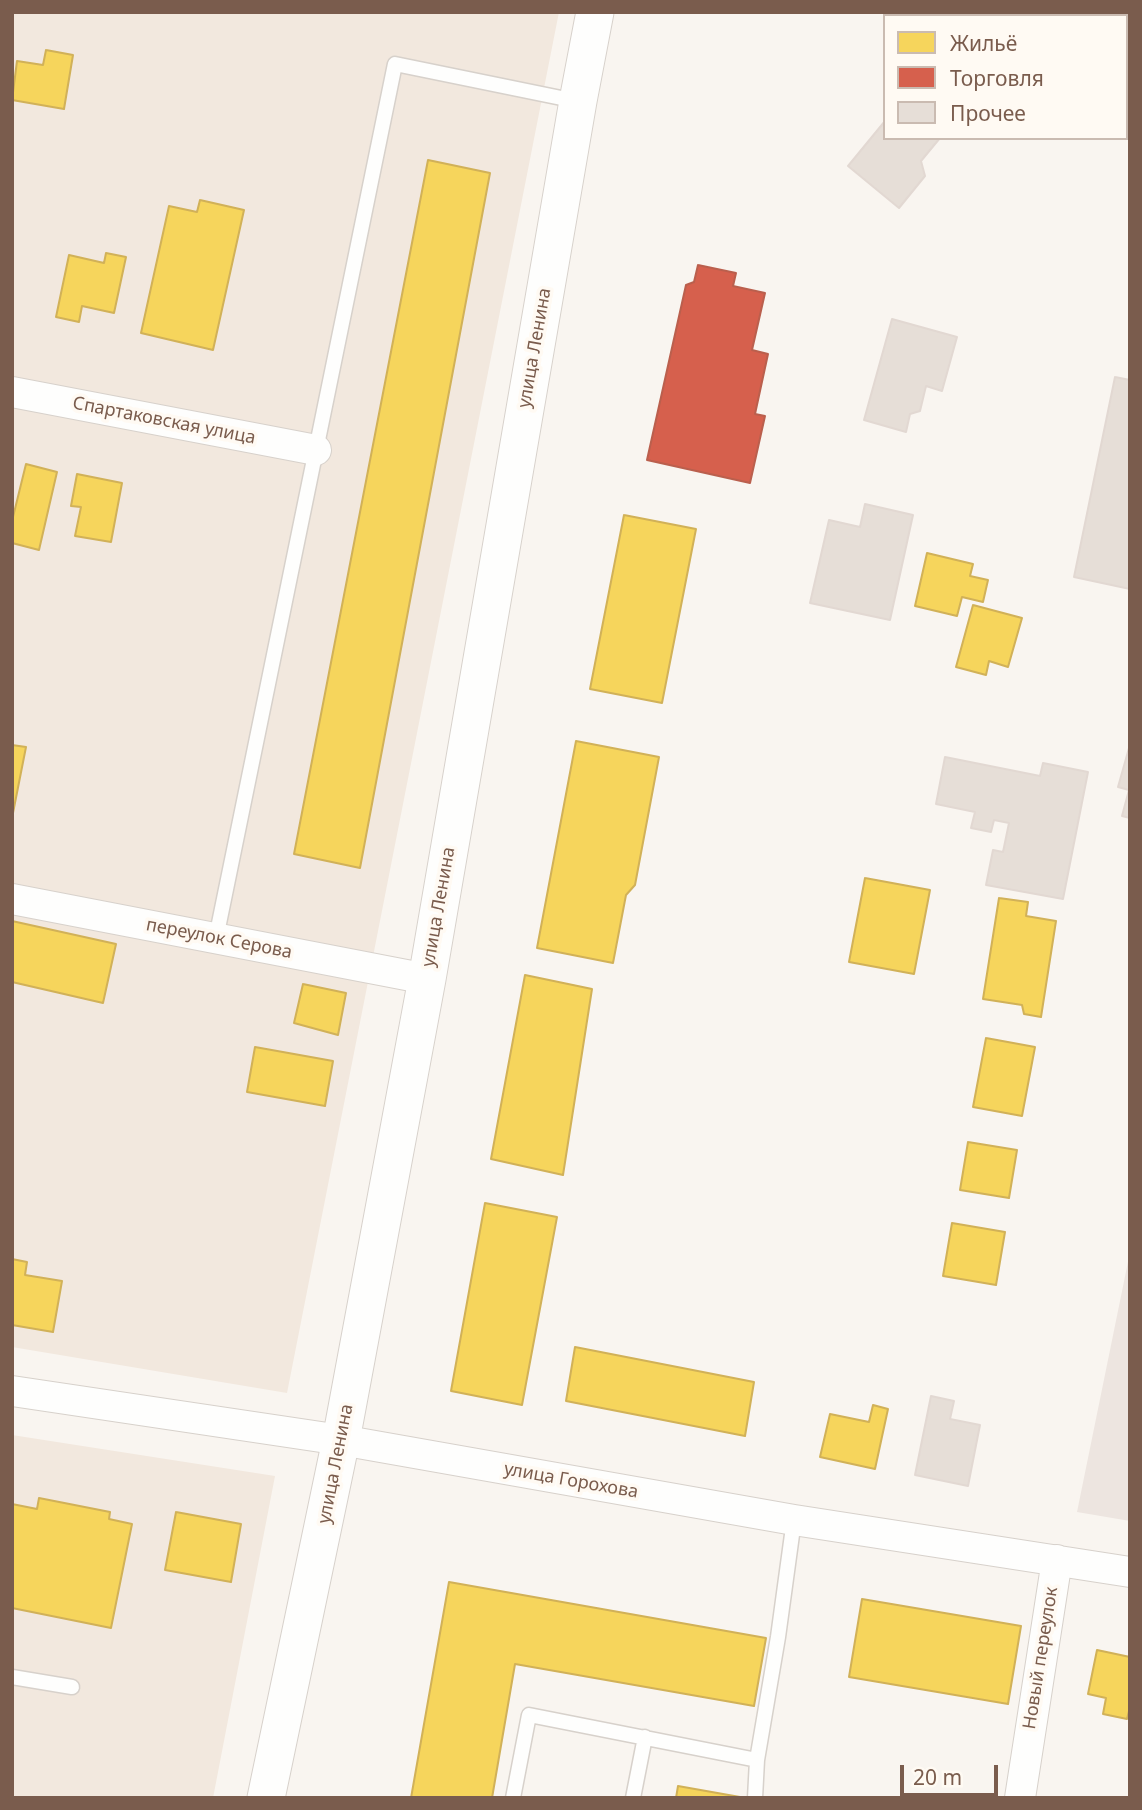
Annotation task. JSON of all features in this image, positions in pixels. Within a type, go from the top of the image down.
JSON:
[{"type":"street","name":"улица Ленина","points":[[266,1798],[341,1440],[427,979],[595,12]]},
{"type":"street","name":"Спартаковская улица","points":[[12,392],[316,450]]},
{"type":"street","name":"переулок Серова","points":[[12,899],[427,979]]},
{"type":"street","name":"улица Горохова","points":[[12,1391],[341,1440],[794,1520],[1130,1572]]},
{"type":"street","name":"Новый переулок","points":[[1020,1798],[1056,1560]]},
{"type":"lane","points":[[216,938],[396,64],[578,102]]},
{"type":"lane","points":[[755,1798],[757,1760],[794,1520]]},
{"type":"lane","points":[[12,1677],[72,1687]]},
{"type":"lane","points":[[513,1798],[529,1715],[757,1760]]},
{"type":"lane","points":[[633,1798],[645,1737]]},
{"type":"shaded area","points":[[12,12],[559,12],[287,1393],[12,1347]]},
{"type":"shaded area","points":[[1130,1252],[1130,1521],[1077,1512]]},
{"type":"shaded area","points":[[12,1435],[275,1476],[213,1798],[12,1798]]},
{"type":"building: Жильё","points":[[46,50],[73,55],[64,109],[12,100],[17,61],[43,65]]},
{"type":"building: Жильё","points":[[428,160],[490,173],[360,868],[294,854]]},
{"type":"building: Жильё","points":[[200,200],[244,210],[213,350],[141,333],[169,206],[197,212]]},
{"type":"building: Жильё","points":[[106,253],[126,257],[114,313],[82,306],[79,322],[56,317],[69,255],[104,263]]},
{"type":"building: Жильё","points":[[26,464],[57,472],[39,550],[12,543],[12,521]]},
{"type":"building: Жильё","points":[[77,474],[122,483],[111,542],[75,536],[81,507],[71,506]]},
{"type":"building: Жильё","points":[[624,515],[696,529],[662,703],[590,689]]},
{"type":"building: Жильё","points":[[927,553],[973,564],[970,576],[988,580],[983,602],[962,597],[957,616],[915,606]]},
{"type":"building: Жильё","points":[[973,605],[1022,618],[1008,667],[989,661],[986,675],[956,667]]},
{"type":"building: Жильё","points":[[576,741],[659,757],[635,885],[626,895],[613,963],[537,948]]},
{"type":"building: Жильё","points":[[12,745],[26,747],[12,818]]},
{"type":"building: Жильё","points":[[865,878],[930,890],[914,974],[849,962]]},
{"type":"building: Жильё","points":[[999,898],[1028,902],[1026,916],[1056,921],[1041,1017],[1024,1014],[1022,1005],[983,999]]},
{"type":"building: Жильё","points":[[12,921],[116,944],[103,1003],[12,982]]},
{"type":"building: Жильё","points":[[525,975],[592,989],[563,1175],[491,1159]]},
{"type":"building: Жильё","points":[[303,984],[346,993],[338,1035],[294,1023]]},
{"type":"building: Жильё","points":[[986,1038],[1035,1047],[1022,1116],[973,1107]]},
{"type":"building: Жильё","points":[[255,1047],[333,1061],[325,1106],[247,1092]]},
{"type":"building: Жильё","points":[[968,1142],[1017,1150],[1009,1198],[960,1190]]},
{"type":"building: Жильё","points":[[485,1203],[557,1217],[522,1405],[451,1391]]},
{"type":"building: Жильё","points":[[952,1223],[1005,1232],[996,1285],[943,1276]]},
{"type":"building: Жильё","points":[[12,1259],[27,1262],[25,1275],[62,1281],[53,1332],[12,1325]]},
{"type":"building: Жильё","points":[[575,1347],[754,1382],[745,1436],[566,1401]]},
{"type":"building: Жильё","points":[[873,1405],[888,1409],[875,1469],[820,1457],[830,1414],[869,1422]]},
{"type":"building: Жильё","points":[[39,1498],[110,1512],[109,1519],[132,1524],[111,1628],[12,1608],[12,1504],[37,1509]]},
{"type":"building: Жильё","points":[[176,1512],[241,1524],[231,1582],[165,1570]]},
{"type":"building: Жильё","points":[[449,1582],[766,1638],[754,1706],[515,1664],[492,1798],[411,1798]]},
{"type":"building: Жильё","points":[[862,1599],[1021,1626],[1008,1704],[849,1677]]},
{"type":"building: Жильё","points":[[1097,1650],[1130,1657],[1130,1707],[1127,1719],[1103,1714],[1106,1698],[1088,1694]]},
{"type":"building: Жильё","points":[[678,1786],[740,1797],[740,1798],[676,1798]]},
{"type":"building: Торговля","points":[[698,265],[736,273],[733,286],[765,293],[752,350],[768,354],[755,414],[765,416],[750,483],[647,460],[686,285],[694,282]]},
{"type":"building: Прочее","points":[[1040,12],[1042,14],[961,14]]},
{"type":"building: Прочее","points":[[883,123],[883,140],[938,140],[921,161],[925,176],[899,208],[848,166]]},
{"type":"building: Прочее","points":[[892,319],[957,337],[942,391],[926,386],[920,411],[910,414],[906,432],[864,420]]},
{"type":"building: Прочее","points":[[1115,377],[1130,380],[1130,589],[1074,577]]},
{"type":"building: Прочее","points":[[865,504],[913,515],[890,620],[810,603],[829,520],[860,527]]},
{"type":"building: Прочее","points":[[1129,748],[1130,818],[1122,816],[1129,790],[1118,787]]},
{"type":"building: Прочее","points":[[945,757],[1040,776],[1043,763],[1088,772],[1063,899],[986,885],[993,850],[1003,852],[1009,823],[994,820],[991,832],[971,828],[975,812],[936,804]]},
{"type":"building: Прочее","points":[[931,1396],[954,1401],[950,1419],[980,1425],[968,1486],[915,1475]]}]
